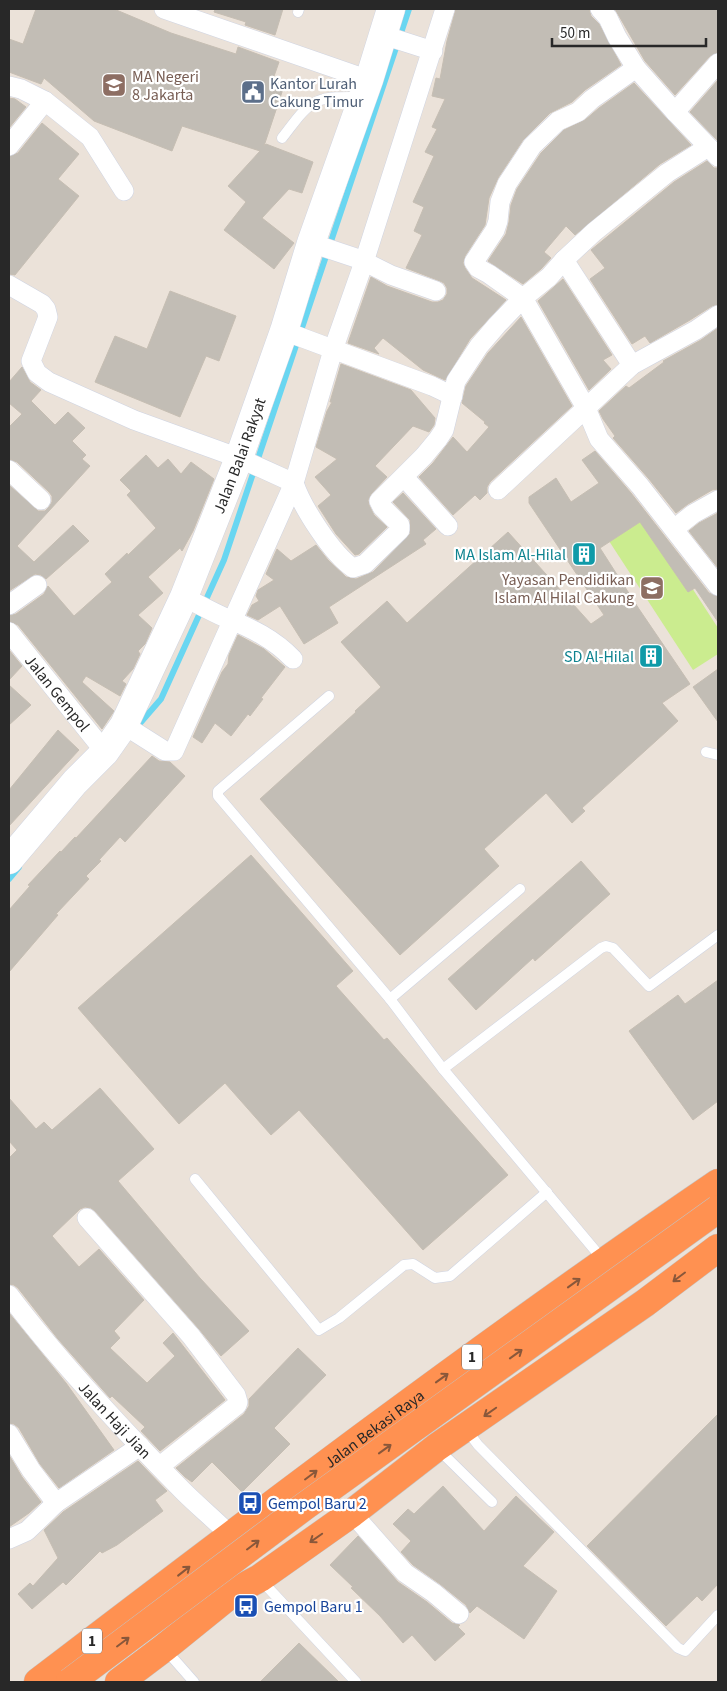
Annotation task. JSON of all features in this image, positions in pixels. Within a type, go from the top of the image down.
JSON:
[{"type":"highway","name":"Jalan Bekasi Raya","points":[[38,1682],[230,1535],[369,1432],[604,1261],[718,1183]]},
{"type":"highway","points":[[70,1682],[298,1512],[718,1208]]},
{"type":"highway","points":[[119,1682],[171,1643],[232,1593],[260,1578],[352,1513],[436,1447],[645,1303],[718,1248]]},
{"type":"highway","points":[[146,1600],[171,1643]]},
{"type":"street","points":[[164,9],[366,88]]},
{"type":"street","name":"Jalan Balai Rakyat","points":[[9,860],[75,782],[128,727],[191,600],[245,461],[291,333],[366,88],[388,37],[391,9]]},
{"type":"street","points":[[128,727],[165,751],[174,750],[216,658],[230,619],[288,480],[329,347],[362,261],[430,51],[446,9]]},
{"type":"street","points":[[9,285],[42,304],[46,309],[48,317],[31,361],[37,373],[49,382],[134,420],[245,461],[288,480],[326,538],[346,564],[353,568],[365,564],[400,530],[400,525],[382,507],[379,500],[433,446],[444,430],[456,381],[479,346],[523,298],[549,277],[594,232],[667,173],[713,152],[636,68],[617,38],[610,12]]},
{"type":"street","points":[[388,37],[430,51]]},
{"type":"street","points":[[675,112],[718,63]]},
{"type":"street","points":[[636,68],[592,99],[578,112],[558,122],[532,146],[507,184],[500,202],[495,230],[474,262],[478,268],[523,298],[586,408],[599,439],[674,529],[718,586]]},
{"type":"street","points":[[9,86],[21,89],[45,101],[90,137],[124,190]]},
{"type":"street","points":[[9,146],[45,101]]},
{"type":"street","points":[[318,245],[436,292]]},
{"type":"street","points":[[564,260],[632,365]]},
{"type":"street","points":[[498,490],[632,365],[696,330],[718,315]]},
{"type":"street","points":[[291,333],[432,386],[453,396]]},
{"type":"street","points":[[9,470],[41,500]]},
{"type":"street","points":[[404,477],[448,526]]},
{"type":"street","points":[[674,529],[693,514],[718,500]]},
{"type":"street","points":[[9,606],[37,585]]},
{"type":"street","points":[[191,600],[257,631],[283,649],[292,659]]},
{"type":"street","name":"Jalan Gempol","points":[[9,632],[105,752]]},
{"type":"street","points":[[86,1218],[191,1336],[236,1395],[237,1406],[160,1466]]},
{"type":"street","name":"Jalan Haji Jian","points":[[9,1295],[35,1329],[140,1446],[230,1535]]},
{"type":"street","points":[[9,1434],[31,1470],[56,1503]]},
{"type":"street","points":[[9,1539],[27,1531],[56,1503],[140,1446]]},
{"type":"street","points":[[352,1513],[405,1573],[434,1593],[459,1614]]},
{"type":"lane","points":[[282,138],[304,111],[318,100],[340,97],[366,88]]},
{"type":"lane","points":[[329,696],[218,791],[218,796],[390,999],[443,1069],[604,1261]]},
{"type":"lane","points":[[706,752],[718,755]]},
{"type":"lane","points":[[390,999],[520,889]]},
{"type":"lane","points":[[443,1069],[600,948],[606,946],[613,948],[649,986],[718,935]]},
{"type":"lane","points":[[195,1179],[319,1330],[339,1318],[404,1265],[413,1264],[435,1278],[450,1276],[547,1192]]},
{"type":"lane","points":[[466,1428],[485,1452],[678,1648],[685,1651],[718,1615]]},
{"type":"lane","points":[[436,1447],[492,1502]]},
{"type":"lane","points":[[260,1578],[356,1682]]},
{"type":"lane","points":[[171,1643],[194,1682]]},
{"type":"green space","points":[[646,517],[718,628],[718,654],[693,670],[609,541]]},
{"type":"building","points":[[36,9],[114,9],[171,33],[236,54],[238,47],[279,62],[273,79],[285,83],[264,146],[266,144],[313,162],[302,193],[289,189],[262,218],[294,243],[274,269],[224,230],[246,202],[228,186],[260,151],[182,126],[172,151],[94,121],[44,78],[41,84],[9,72],[9,39],[23,44]]},
{"type":"building","points":[[215,9],[283,9],[275,35],[245,25],[246,22],[214,12]]},
{"type":"building","points":[[456,9],[589,9],[591,16],[599,24],[621,65],[585,90],[572,102],[550,113],[523,140],[498,178],[489,198],[485,225],[465,256],[463,263],[472,278],[506,300],[470,339],[445,380],[423,370],[383,338],[374,348],[379,354],[348,343],[371,277],[387,286],[432,302],[443,300],[447,294],[447,288],[444,283],[406,268],[422,235],[414,231],[424,207],[413,202],[434,156],[425,152],[437,129],[432,127],[445,99],[432,96],[436,78],[440,79],[447,41]]},
{"type":"building","points":[[615,9],[718,9],[718,52],[710,56],[675,95],[645,61]]},
{"type":"building","points":[[718,80],[718,141],[690,112]]},
{"type":"building","points":[[634,83],[691,145],[660,164],[575,235],[566,226],[544,252],[551,258],[523,284],[488,261],[506,234],[511,205],[517,189],[541,153],[564,130],[585,120]]},
{"type":"building","points":[[9,98],[15,99],[26,107],[9,128]]},
{"type":"building","points":[[42,123],[79,154],[58,179],[79,196],[15,275],[9,274],[9,157],[18,153]]},
{"type":"building","points":[[707,161],[714,168],[718,168],[718,304],[650,343],[645,336],[632,344],[590,279],[605,268],[591,250],[674,182]]},
{"type":"building","points":[[563,279],[612,355],[603,360],[611,369],[589,390],[538,301]]},
{"type":"building","points":[[170,291],[236,316],[219,361],[206,356],[180,417],[95,382],[115,336],[147,349]]},
{"type":"building","points":[[521,317],[572,406],[490,482],[487,487],[487,493],[480,500],[475,495],[453,515],[419,477],[433,463],[453,437],[467,452],[489,427],[462,403],[466,386],[488,353]]},
{"type":"building","points":[[718,328],[718,489],[712,490],[676,513],[613,438],[615,436],[599,411],[626,386],[629,388],[663,361],[701,340]]},
{"type":"building","points":[[341,364],[411,390],[435,418],[434,425],[429,432],[413,426],[375,466],[387,477],[371,494],[368,500],[374,515],[387,527],[359,554],[355,555],[336,534],[318,506],[331,495],[315,477],[337,459],[316,447],[327,411],[332,402],[330,402]]},
{"type":"building","points":[[22,367],[30,382],[41,390],[31,401],[55,425],[68,412],[85,428],[72,441],[86,455],[82,459],[90,466],[17,546],[34,562],[73,525],[89,541],[46,579],[41,575],[35,574],[9,591],[9,485],[38,511],[45,511],[52,502],[52,496],[49,492],[17,462],[9,459],[9,427],[22,414],[9,403],[9,382]]},
{"type":"building","points":[[595,451],[631,493],[709,593],[718,597],[718,622],[695,588],[688,592],[640,522],[600,548],[690,684],[662,703],[678,721],[582,808],[585,811],[572,823],[546,793],[484,849],[499,866],[400,955],[260,799],[381,687],[341,642],[387,601],[407,623],[508,532],[591,624],[604,615],[529,503],[529,497],[556,478],[571,502],[599,483],[582,460]]},
{"type":"building","points":[[146,455],[158,468],[168,459],[181,474],[191,462],[214,479],[193,531],[182,551],[180,548],[148,577],[163,593],[138,615],[152,628],[145,644],[138,651],[140,654],[133,669],[122,681],[126,684],[120,696],[86,676],[82,682],[114,711],[102,729],[18,625],[9,621],[9,616],[16,614],[44,594],[48,586],[74,616],[112,582],[105,574],[156,528],[127,495],[131,491],[120,480]]},
{"type":"building","points":[[403,493],[436,529],[423,540],[426,544],[329,607],[338,623],[304,644],[280,606],[258,620],[247,615],[252,605],[259,601],[256,596],[258,590],[274,580],[266,574],[277,549],[291,561],[316,545],[328,560],[346,577],[356,579],[373,572],[410,534],[410,520],[393,502]]},
{"type":"building","points":[[718,513],[718,568],[689,531],[699,523]]},
{"type":"building","points":[[238,635],[264,649],[285,667],[261,698],[263,699],[250,716],[248,714],[231,736],[215,723],[202,743],[193,737],[222,672],[228,664],[229,655]]},
{"type":"building","points":[[9,650],[22,666],[9,680]]},
{"type":"building","points":[[718,669],[718,722],[693,687]]},
{"type":"building","points":[[9,685],[31,705],[9,725]]},
{"type":"building","points":[[58,730],[79,750],[9,826],[9,790]]},
{"type":"building","points":[[152,756],[159,761],[170,762],[185,776],[125,842],[120,837],[99,860],[101,861],[86,876],[89,879],[56,914],[58,915],[9,972],[9,910],[30,886],[28,885],[60,851],[76,838]]},
{"type":"building","points":[[251,855],[353,971],[336,986],[384,1040],[387,1038],[508,1175],[423,1250],[299,1110],[271,1135],[225,1083],[179,1124],[78,1008]]},
{"type":"building","points":[[581,861],[610,894],[535,961],[533,958],[476,1010],[448,979]]},
{"type":"building","points":[[718,980],[718,1101],[693,1120],[629,1031],[678,995],[685,1004]]},
{"type":"building","points":[[100,1088],[154,1149],[118,1181],[200,1278],[249,1331],[221,1356],[91,1208],[85,1207],[80,1209],[52,1236],[79,1267],[99,1249],[144,1300],[114,1331],[120,1338],[110,1348],[147,1383],[175,1356],[163,1343],[173,1333],[225,1400],[160,1451],[141,1431],[145,1427],[112,1396],[110,1398],[58,1339],[18,1288],[9,1284],[9,1158],[17,1150],[9,1141],[9,1098],[36,1129],[44,1122],[52,1130]]},
{"type":"building","points":[[9,1313],[66,1383],[114,1450],[59,1488],[40,1464],[19,1428],[9,1423]]},
{"type":"building","points":[[298,1348],[326,1375],[274,1428],[290,1444],[242,1492],[212,1462],[192,1482],[185,1477],[176,1468],[244,1414],[249,1406],[249,1399]]},
{"type":"building","points":[[718,1414],[718,1584],[702,1601],[697,1596],[666,1626],[587,1546]]},
{"type":"building","points":[[9,1455],[22,1477],[41,1502],[9,1527]]},
{"type":"building","points":[[138,1461],[167,1491],[155,1500],[163,1511],[117,1545],[102,1553],[100,1551],[66,1585],[63,1582],[32,1609],[18,1594],[30,1583],[33,1586],[58,1558],[44,1530],[63,1512]]},
{"type":"building","points":[[443,1486],[484,1531],[516,1496],[554,1532],[523,1566],[557,1591],[524,1639],[477,1606],[470,1613],[466,1605],[413,1565],[401,1552],[411,1541],[393,1524],[408,1509],[414,1514]]},
{"type":"building","points":[[358,1536],[398,1582],[427,1602],[452,1623],[460,1625],[458,1627],[465,1634],[435,1661],[412,1635],[403,1643],[380,1616],[351,1588],[353,1587],[330,1565]]},
{"type":"building","points":[[299,1643],[339,1682],[260,1682]]},
{"type":"waterway","points":[[135,729],[161,699],[224,560],[409,9]]},
{"type":"waterway","points":[[9,879],[19,867]]},
{"type":"place","name":"MA Negeri 8 Jakarta","points":[[114,85]]},
{"type":"place","name":"Kantor Lurah Cakung Timur","points":[[253,92]]},
{"type":"place","name":"MA Islam Al-Hilal","points":[[584,554]]},
{"type":"place","name":"Yayasan Pendidikan Islam Al Hilal Cakung","points":[[652,588]]},
{"type":"place","name":"SD Al-Hilal","points":[[651,656]]},
{"type":"place","name":"Gempol Baru 2","points":[[250,1503]]},
{"type":"place","name":"Gempol Baru 1","points":[[246,1606]]}]
